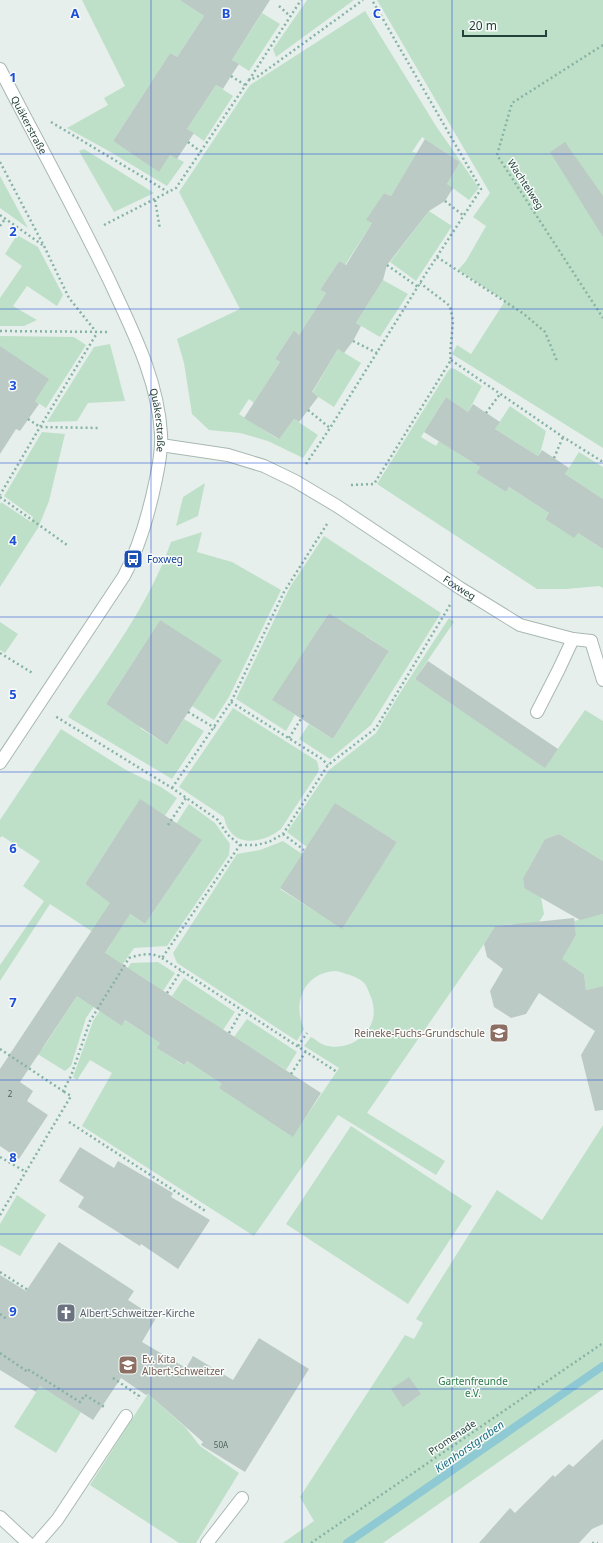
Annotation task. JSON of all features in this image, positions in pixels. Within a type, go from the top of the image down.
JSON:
[{"type":"street","name":"Quäkerstraße","points":[[0,69],[87,234],[141,347],[157,402],[161,434],[161,445],[150,506],[133,559],[124,576],[0,763]]},
{"type":"street","name":"Foxweg","points":[[161,445],[228,456],[264,466],[295,481],[337,506],[460,588],[520,625],[573,639],[591,641],[603,680]]},
{"type":"street","points":[[537,712],[573,639]]},
{"type":"street","points":[[37,1543],[57,1520],[126,1416]]},
{"type":"street","points":[[207,1543],[242,1498]]},
{"type":"street","points":[[0,1517],[28,1543]]},
{"type":"path","points":[[102,226],[169,193],[176,188],[202,152],[301,0]]},
{"type":"path","points":[[249,80],[257,77],[363,0]]},
{"type":"path","points":[[305,466],[420,283],[482,189],[372,0]]},
{"type":"path","points":[[279,6],[290,16]]},
{"type":"path","name":"Wachtelweg","points":[[603,45],[512,103],[497,155],[603,318]]},
{"type":"path","points":[[231,76],[245,85]]},
{"type":"path","points":[[46,118],[169,193]]},
{"type":"path","points":[[188,142],[202,152]]},
{"type":"path","points":[[0,162],[44,246],[69,298],[97,333]]},
{"type":"path","points":[[155,200],[160,229]]},
{"type":"path","points":[[445,201],[464,216]]},
{"type":"path","points":[[0,215],[44,246]]},
{"type":"path","points":[[0,226],[5,219]]},
{"type":"path","points":[[437,257],[524,314],[545,332],[557,361]]},
{"type":"path","points":[[387,265],[418,287]]},
{"type":"path","points":[[351,485],[374,484],[451,360],[450,356],[453,322],[450,306],[420,283]]},
{"type":"path","points":[[0,331],[35,330],[97,333],[112,332]]},
{"type":"path","points":[[67,545],[0,496],[97,333]]},
{"type":"path","points":[[353,341],[377,353]]},
{"type":"path","points":[[451,360],[563,437],[603,462]]},
{"type":"path","points":[[486,413],[500,394]]},
{"type":"path","points":[[308,410],[330,428]]},
{"type":"path","points":[[28,419],[40,427],[98,428]]},
{"type":"path","points":[[554,458],[563,437]]},
{"type":"path","points":[[172,788],[215,728],[231,702],[284,592],[337,506]]},
{"type":"path","points":[[50,713],[172,788],[218,820],[227,834],[240,845],[256,845],[269,842],[283,834],[328,765],[376,728],[460,588]]},
{"type":"path","points":[[0,653],[37,676]]},
{"type":"path","points":[[231,702],[322,759],[328,765]]},
{"type":"path","points":[[188,712],[215,728]]},
{"type":"path","points":[[289,738],[304,714]]},
{"type":"path","points":[[168,825],[186,798]]},
{"type":"path","points":[[283,834],[304,850]]},
{"type":"path","points":[[162,958],[240,845]]},
{"type":"path","points":[[63,1091],[71,1076],[90,1021],[129,958],[137,955],[156,954],[337,1072]]},
{"type":"path","points":[[167,993],[181,971]]},
{"type":"path","points":[[229,1033],[242,1010]]},
{"type":"path","points":[[298,1046],[307,1033]]},
{"type":"path","points":[[0,1049],[71,1096],[0,1215]]},
{"type":"path","points":[[291,1074],[306,1051]]},
{"type":"path","points":[[69,1122],[207,1212]]},
{"type":"path","points":[[0,1157],[26,1172]]},
{"type":"path","points":[[0,1272],[28,1290]]},
{"type":"path","points":[[0,1314],[8,1320]]},
{"type":"path","name":"Promenade","points":[[311,1543],[603,1343]]},
{"type":"path","points":[[0,1353],[28,1372],[29,1370],[80,1402],[85,1395],[102,1406]]},
{"type":"path","points":[[113,1378],[139,1396],[136,1400]]},
{"type":"path","points":[[592,1543],[598,1543]]},
{"type":"green space","points":[[82,0],[205,0],[198,12],[204,16],[177,57],[170,53],[113,141],[159,171],[170,155],[184,162],[167,186],[67,128],[108,105],[104,98],[125,86]]},
{"type":"green space","points":[[307,0],[354,0],[276,57],[273,49]]},
{"type":"green space","points":[[377,0],[603,0],[603,448],[452,354],[457,345],[471,354],[505,301],[458,270],[466,261],[486,226],[473,217],[490,193]]},
{"type":"green space","points":[[365,11],[436,126],[479,188],[469,200],[447,184],[460,162],[422,137],[412,152],[417,153],[391,196],[384,193],[367,220],[372,223],[345,265],[339,261],[320,290],[326,293],[299,335],[294,330],[275,359],[280,362],[254,403],[249,399],[239,414],[278,439],[294,419],[318,435],[303,458],[268,441],[240,433],[209,430],[192,414],[184,363],[177,339],[240,309],[179,192],[250,85]]},
{"type":"green space","points":[[262,13],[280,24],[249,71],[232,60]]},
{"type":"green space","points":[[216,85],[233,96],[204,141],[187,129]]},
{"type":"green space","points":[[84,149],[154,193],[114,212],[79,151]]},
{"type":"green space","points":[[0,176],[28,228],[0,208]]},
{"type":"green space","points":[[429,211],[452,226],[416,281],[390,262]]},
{"type":"green space","points":[[17,235],[38,247],[63,295],[57,306],[27,286],[13,306],[37,320],[24,326],[0,326],[0,298],[22,266],[5,254]]},
{"type":"green space","points":[[383,280],[408,294],[380,337],[356,323]]},
{"type":"green space","points":[[0,336],[74,337],[86,345],[46,408],[35,401],[0,366]]},
{"type":"green space","points":[[110,344],[125,401],[88,403],[77,421],[47,422],[94,347]]},
{"type":"green space","points":[[338,349],[361,363],[334,407],[312,393]]},
{"type":"green space","points":[[451,368],[482,386],[468,412],[446,397],[421,437],[436,446],[439,441],[480,467],[476,473],[506,492],[509,487],[549,513],[545,519],[578,533],[603,549],[603,588],[599,586],[566,589],[537,589],[377,484]]},
{"type":"green space","points":[[510,406],[546,431],[538,456],[495,429]]},
{"type":"green space","points":[[42,432],[65,434],[49,501],[38,528],[0,587],[0,504],[1,502],[31,522],[33,517],[4,496]]},
{"type":"green space","points":[[579,452],[603,467],[603,499],[565,474]]},
{"type":"green space","points":[[205,483],[198,516],[176,526],[183,497]]},
{"type":"green space","points":[[202,532],[197,552],[232,562],[281,590],[229,697],[214,720],[192,706],[160,620],[106,704],[129,719],[143,724],[140,728],[167,745],[184,719],[204,731],[172,779],[68,717],[125,633],[151,589],[171,542]]},
{"type":"green space","points":[[324,536],[441,613],[371,725],[330,759],[299,739],[309,724],[333,739],[389,651],[366,636],[364,640],[352,628],[329,613],[273,700],[295,715],[286,731],[236,699],[290,587]]},
{"type":"green space","points":[[449,618],[454,622],[415,679],[545,767],[585,710],[603,721],[603,861],[559,834],[545,839],[523,878],[524,888],[541,897],[544,914],[536,927],[511,924],[495,926],[367,1113],[445,1161],[436,1175],[338,1115],[254,1236],[82,1126],[112,1073],[90,1060],[77,1080],[73,1077],[93,1021],[131,963],[158,962],[175,973],[163,991],[137,974],[109,1017],[122,1025],[125,1020],[160,1043],[158,1048],[183,1065],[187,1061],[222,1084],[293,1136],[339,1068],[304,1046],[311,1037],[324,1045],[339,1047],[359,1039],[369,1029],[373,1019],[374,1008],[365,984],[356,977],[337,971],[324,973],[315,977],[308,983],[300,1000],[299,1009],[304,1029],[297,1041],[177,963],[173,953],[237,854],[260,850],[283,841],[302,854],[280,889],[342,928],[397,842],[373,827],[307,847],[287,832],[329,770],[376,733],[398,696]]},
{"type":"green space","points":[[0,622],[18,634],[5,653],[0,650]]},
{"type":"green space","points":[[233,708],[317,761],[319,769],[281,829],[264,838],[256,840],[247,841],[239,839],[227,827],[224,817],[179,787]]},
{"type":"green space","points":[[61,729],[126,770],[161,787],[177,798],[164,817],[140,800],[85,884],[100,895],[145,924],[201,841],[176,824],[189,804],[215,823],[230,844],[229,855],[167,946],[134,948],[86,1018],[71,1066],[65,1071],[18,1042],[43,1048],[111,944],[50,904],[0,981],[0,965],[44,901],[23,886],[40,861],[2,836],[0,838],[0,820]]},
{"type":"green space","points":[[603,914],[603,986],[586,990],[584,974],[568,963],[556,966],[553,952],[568,948],[576,935],[574,921]]},
{"type":"green space","points":[[184,978],[235,1012],[223,1030],[172,996]]},
{"type":"green space","points":[[247,1019],[297,1052],[286,1070],[234,1037]]},
{"type":"green space","name":"Gartenfreunde e.V.","points":[[603,1125],[603,1389],[383,1543],[283,1543],[314,1521],[300,1497],[405,1335],[414,1339],[423,1323],[416,1319],[497,1190],[542,1220]]},
{"type":"green space","points":[[351,1126],[472,1206],[408,1304],[286,1224]]},
{"type":"green space","points":[[17,1195],[46,1215],[20,1256],[0,1245],[0,1224]]},
{"type":"green space","points":[[40,1386],[81,1412],[56,1453],[14,1427]]},
{"type":"green space","points":[[148,1394],[185,1427],[200,1446],[239,1473],[196,1543],[179,1543],[90,1485]]},
{"type":"building","points":[[180,0],[270,0],[232,60],[239,64],[223,89],[216,85],[187,129],[194,133],[177,159],[170,155],[159,172],[113,141],[170,53],[177,57],[204,16]]},
{"type":"building","points":[[425,139],[460,162],[447,184],[453,188],[445,201],[429,211],[387,265],[383,280],[356,323],[361,326],[353,341],[344,353],[338,349],[312,392],[318,397],[299,422],[294,419],[279,439],[244,418],[280,362],[275,359],[294,330],[299,335],[326,293],[320,290],[339,261],[346,265],[372,223],[366,220],[384,193],[391,196]]},
{"type":"building","points":[[565,142],[603,196],[603,237],[550,152]]},
{"type":"building","points":[[0,346],[49,379],[35,401],[39,404],[20,431],[16,429],[0,454]]},
{"type":"building","points":[[446,397],[468,412],[473,404],[500,422],[495,429],[538,456],[542,450],[569,468],[565,474],[603,499],[603,549],[578,533],[574,538],[545,519],[549,513],[509,487],[506,492],[476,473],[480,467],[424,432]]},
{"type":"building","points":[[329,613],[389,651],[333,739],[272,700]]},
{"type":"building","points":[[160,620],[222,660],[167,745],[106,704]]},
{"type":"building","points":[[428,661],[558,749],[545,768],[415,679]]},
{"type":"building","points":[[140,799],[202,840],[145,924],[130,914],[105,953],[321,1093],[293,1137],[219,1088],[222,1084],[187,1061],[184,1065],[157,1048],[160,1043],[125,1020],[122,1026],[77,996],[20,1082],[33,1091],[27,1101],[48,1115],[19,1159],[0,1146],[0,1069],[110,903],[85,884]]},
{"type":"building","points":[[335,803],[397,842],[342,929],[280,888]]},
{"type":"building","points":[[559,834],[603,861],[603,914],[580,920],[524,888],[523,878],[545,839]]},
{"type":"building","points":[[574,918],[576,935],[562,959],[584,974],[586,990],[603,986],[603,1110],[595,1111],[581,1055],[595,1031],[539,993],[526,1014],[511,1018],[494,1007],[490,991],[503,969],[487,957],[484,944],[495,926]]},
{"type":"building","points":[[80,1147],[114,1168],[118,1161],[173,1193],[171,1197],[210,1220],[178,1269],[141,1244],[140,1246],[78,1207],[84,1197],[59,1181]]},
{"type":"building","points":[[59,1242],[134,1291],[128,1300],[156,1318],[142,1342],[186,1368],[193,1356],[233,1380],[259,1338],[309,1369],[245,1472],[201,1445],[203,1442],[148,1394],[146,1395],[121,1378],[93,1420],[40,1386],[36,1392],[0,1370],[0,1275],[26,1291]]},
{"type":"building","points":[[409,1377],[421,1394],[403,1407],[391,1389]]},
{"type":"building","points":[[603,1439],[603,1524],[592,1529],[579,1543],[479,1543],[510,1508],[515,1513],[553,1475],[555,1477],[569,1464],[573,1467]]},
{"type":"waterway","name":"Kienhorstgraben","points":[[347,1543],[603,1366]]},
{"type":"place","name":"Foxweg","points":[[133,559]]},
{"type":"place","name":"Reineke-Fuchs-Grundschule","points":[[499,1033]]},
{"type":"place","name":"Albert-Schweitzer-Kirche","points":[[66,1313]]},
{"type":"place","name":"Ev. Kita Albert-Schweitzer","points":[[128,1365]]}]
